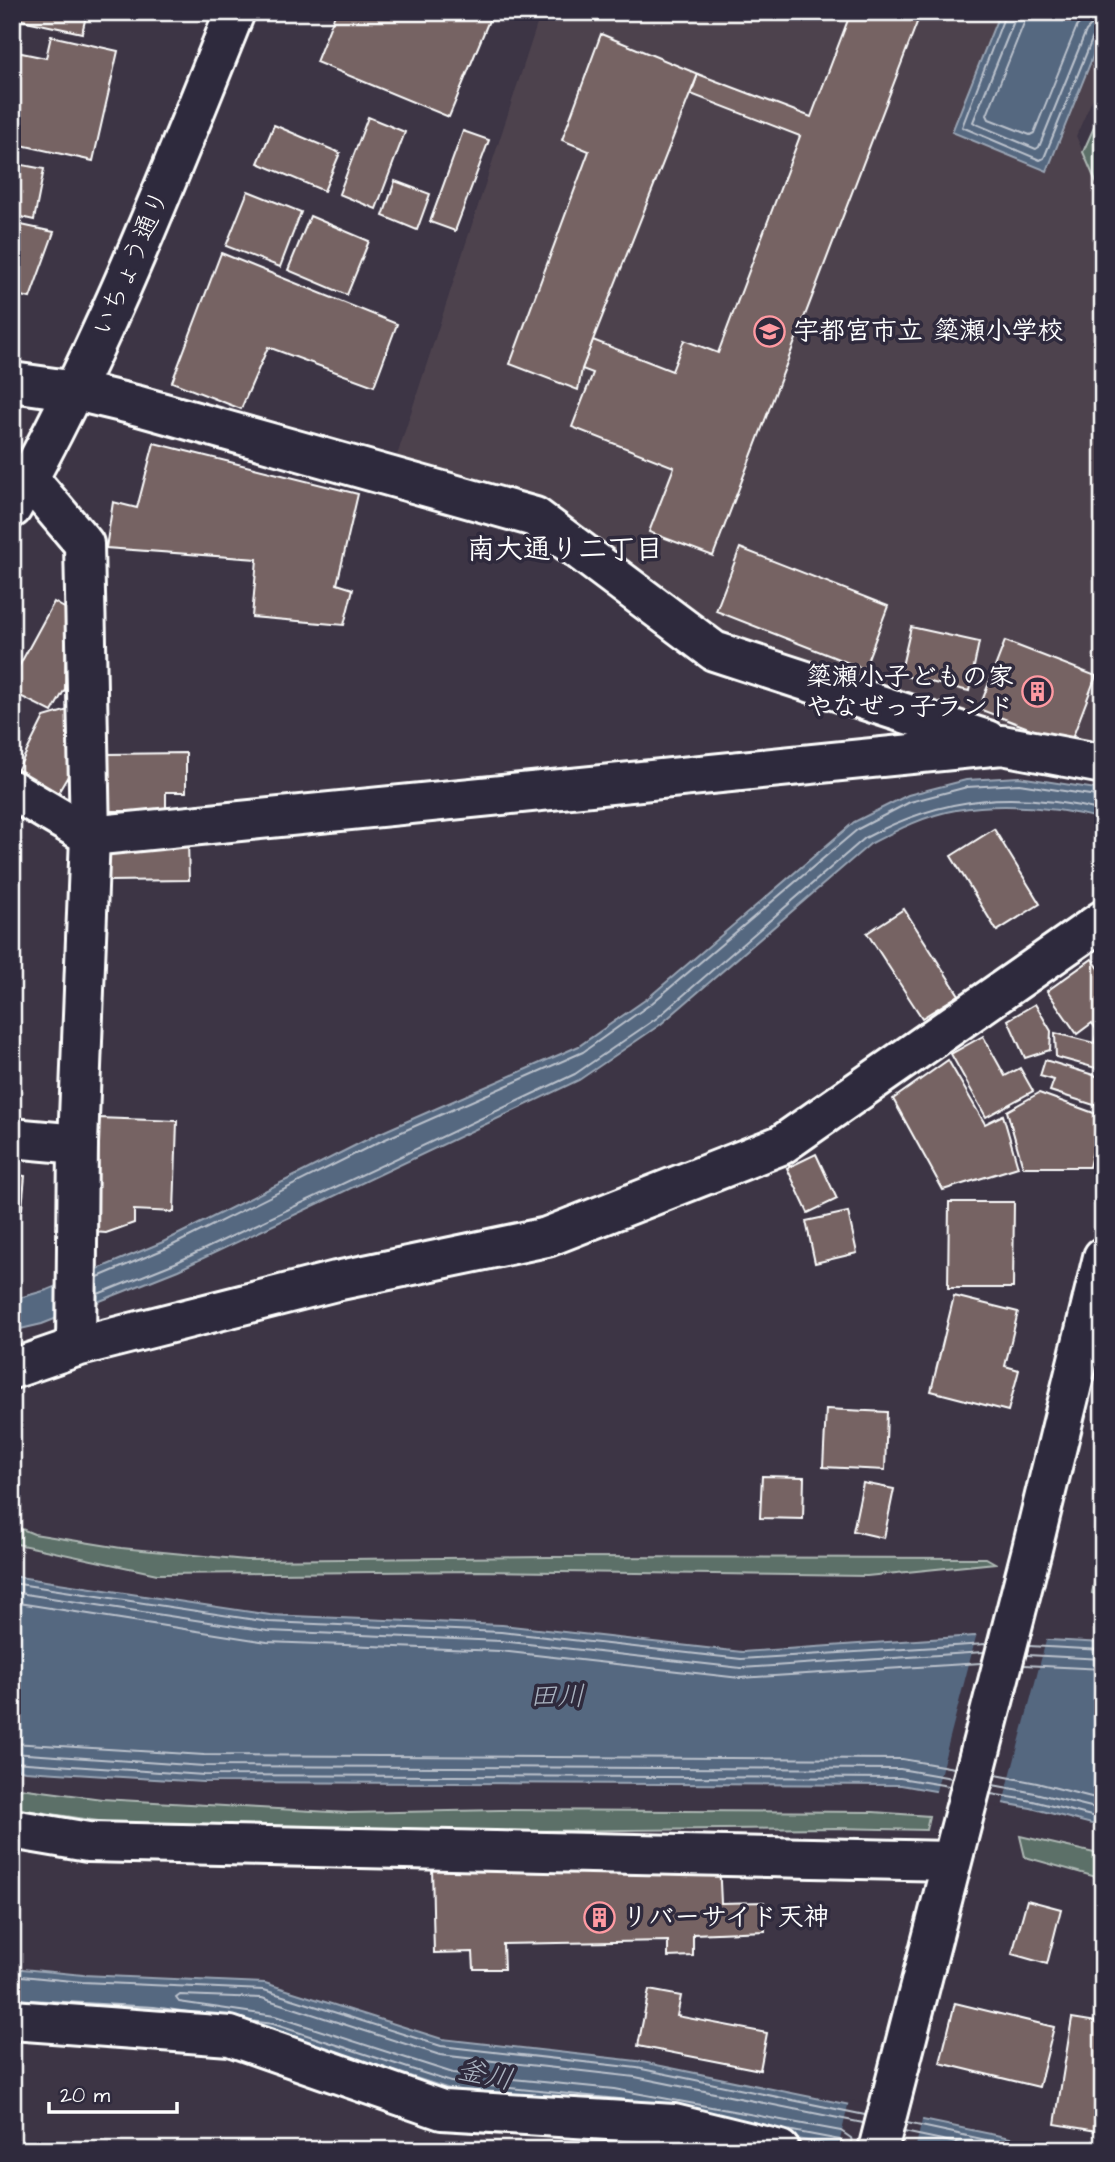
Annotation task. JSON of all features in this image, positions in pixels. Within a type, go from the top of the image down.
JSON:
[{"type":"street","name":"いちょう通り","points":[[20,493],[76,391],[235,12]]},
{"type":"street","points":[[12,382],[76,391],[139,406],[535,517],[714,651],[1002,745],[1103,764]]},
{"type":"street","points":[[20,493],[84,544],[90,836],[78,1144],[76,1347]]},
{"type":"street","points":[[12,790],[90,836],[1002,745]]},
{"type":"street","points":[[12,1369],[76,1347],[336,1281],[547,1237],[780,1146],[1103,920]]},
{"type":"street","points":[[12,1138],[78,1144]]},
{"type":"street","points":[[878,2150],[1025,1580],[1103,1257]]},
{"type":"street","points":[[12,1829],[88,1842],[954,1850]]},
{"type":"street","points":[[12,2020],[230,2036],[442,2110],[674,2124],[780,2150]]},
{"type":"shaded area","name":"宇都宮市立 簗瀬小学校","points":[[541,12],[1103,12],[1103,75],[1076,136],[1103,198],[1103,751],[1014,733],[725,639],[559,507],[394,465]]},
{"type":"green space","points":[[1103,107],[1103,198],[1083,152]]},
{"type":"green space","points":[[12,1525],[34,1534],[121,1548],[246,1560],[549,1557],[986,1558],[995,1563],[867,1576],[478,1571],[157,1574],[12,1543]]},
{"type":"green space","points":[[1098,1566],[1103,1567],[1103,1597],[1092,1593]]},
{"type":"green space","points":[[12,1787],[102,1799],[348,1813],[500,1810],[873,1812],[929,1816],[926,1830],[836,1828],[310,1833],[105,1822],[12,1808]]},
{"type":"green space","points":[[1020,1836],[1103,1855],[1103,1879],[1025,1857]]},
{"type":"water","points":[[1000,12],[1103,12],[1103,31],[1047,171],[952,132]]},
{"type":"water","points":[[1019,777],[1103,790],[1103,819],[1067,811],[993,806],[945,812],[901,828],[870,844],[661,1024],[579,1080],[178,1270],[42,1324],[12,1331],[12,1300],[47,1290],[163,1242],[378,1134],[579,1046],[648,998],[854,822],[908,795],[966,780]]},
{"type":"water","name":"田川","points":[[12,1576],[270,1615],[502,1625],[742,1652],[974,1636],[1103,1643],[1103,1827],[1031,1808],[901,1785],[203,1782],[25,1771],[12,1768]]},
{"type":"water","name":"釜川","points":[[12,1968],[83,1975],[265,1983],[442,2039],[637,2061],[1068,2150],[855,2150],[612,2104],[450,2089],[271,2031],[12,2005]]},
{"type":"pier","points":[[977,1633],[1047,1637],[1002,1807],[935,1795]]},
{"type":"pier","points":[[849,2101],[923,2116],[915,2150],[838,2149]]},
{"type":"building","points":[[12,12],[87,12],[82,33],[12,18]]},
{"type":"building","points":[[336,12],[492,13],[449,117],[316,62]]},
{"type":"building","points":[[851,12],[921,12],[713,556],[649,532],[674,467],[572,427],[593,373],[582,369],[593,340],[672,371],[684,340],[718,353],[800,136],[691,94],[698,74],[811,117]]},
{"type":"building","points":[[601,34],[698,74],[593,340],[582,369],[578,390],[510,364],[589,151],[562,140]]},
{"type":"building","points":[[51,36],[118,51],[93,161],[12,143],[12,51],[46,58]]},
{"type":"building","points":[[368,117],[405,132],[376,209],[339,194]]},
{"type":"building","points":[[274,125],[340,153],[324,191],[258,163]]},
{"type":"building","points":[[463,131],[489,140],[455,231],[430,222]]},
{"type":"building","points":[[12,163],[44,169],[34,220],[12,215]]},
{"type":"building","points":[[395,181],[430,194],[417,230],[383,216]]},
{"type":"building","points":[[248,191],[301,212],[280,267],[226,246]]},
{"type":"building","points":[[310,216],[369,241],[347,295],[288,270]]},
{"type":"building","points":[[12,223],[54,232],[30,298],[12,294]]},
{"type":"building","points":[[221,253],[397,324],[374,386],[268,347],[241,409],[172,382]]},
{"type":"building","points":[[12,315],[17,316],[12,337]]},
{"type":"building","points":[[154,443],[358,494],[337,584],[353,589],[344,625],[252,617],[257,559],[106,548],[113,502],[137,508]]},
{"type":"building","points":[[740,548],[888,606],[864,669],[716,611]]},
{"type":"building","points":[[54,602],[66,609],[65,689],[52,712],[12,692],[12,679]]},
{"type":"building","points":[[911,627],[979,642],[969,691],[900,675]]},
{"type":"building","name":"簗瀬小子どもの家 やなぜっ子ランド","points":[[1005,641],[1096,676],[1070,744],[979,709]]},
{"type":"building","points":[[68,710],[68,776],[58,793],[17,771],[44,717]]},
{"type":"building","points":[[186,753],[186,792],[166,792],[166,811],[107,811],[107,754]]},
{"type":"building","points":[[994,829],[1040,904],[997,931],[951,856]]},
{"type":"building","points":[[188,840],[189,880],[109,881],[109,852]]},
{"type":"building","points":[[904,909],[959,995],[922,1018],[867,933]]},
{"type":"building","points":[[1092,959],[1103,974],[1103,1029],[1098,1032],[1092,1023],[1077,1034],[1047,991]]},
{"type":"building","points":[[1035,1004],[1051,1031],[1050,1050],[1025,1058],[1008,1020]]},
{"type":"building","points":[[1055,1033],[1094,1043],[1096,1036],[1103,1035],[1103,1070],[1056,1057]]},
{"type":"building","points":[[983,1036],[1005,1076],[1020,1068],[1033,1091],[986,1117],[951,1054]]},
{"type":"building","points":[[948,1060],[985,1124],[1003,1115],[1018,1167],[943,1190],[893,1099]]},
{"type":"building","points":[[1045,1060],[1103,1078],[1097,1106],[1050,1091],[1054,1080],[1040,1076]]},
{"type":"building","points":[[1039,1093],[1102,1116],[1089,1167],[1023,1167],[1007,1111]]},
{"type":"building","points":[[98,1118],[177,1121],[174,1212],[134,1210],[134,1223],[106,1233],[94,1232]]},
{"type":"building","points":[[816,1154],[837,1199],[808,1213],[787,1168]]},
{"type":"building","points":[[12,1161],[15,1161],[13,1174],[25,1176],[22,1209],[12,1208]]},
{"type":"building","points":[[949,1202],[1014,1202],[1013,1288],[948,1288]]},
{"type":"building","points":[[848,1212],[857,1253],[815,1263],[806,1221]]},
{"type":"building","points":[[954,1296],[1018,1312],[1005,1366],[1019,1370],[1008,1411],[931,1391]]},
{"type":"building","points":[[826,1409],[887,1412],[885,1470],[823,1467]]},
{"type":"building","points":[[762,1476],[804,1477],[803,1519],[760,1518]]},
{"type":"building","points":[[863,1483],[894,1489],[884,1538],[853,1531]]},
{"type":"building","name":"リバーサイド天神","points":[[719,1861],[721,1903],[764,1902],[765,1931],[693,1934],[693,1956],[668,1957],[668,1941],[503,1944],[504,1969],[474,1969],[473,1952],[434,1953],[432,1867]]},
{"type":"building","points":[[1027,1900],[1061,1909],[1047,1964],[1012,1954]]},
{"type":"building","points":[[649,1990],[681,1996],[677,2016],[767,2033],[760,2070],[638,2046]]},
{"type":"building","points":[[955,2003],[1054,2027],[1039,2087],[940,2063]]},
{"type":"building","points":[[1072,2018],[1103,2023],[1103,2132],[1055,2124]]},
{"type":"place","name":"宇都宮市立 簗瀬小学校","points":[[770,331]]},
{"type":"place","name":"簗瀬小子どもの家 やなぜっ子ランド","points":[[1037,692]]},
{"type":"place","name":"リバーサイド天神","points":[[599,1917]]},
{"type":"district","name":"南大通り二丁目","points":[[565,549]]}]
